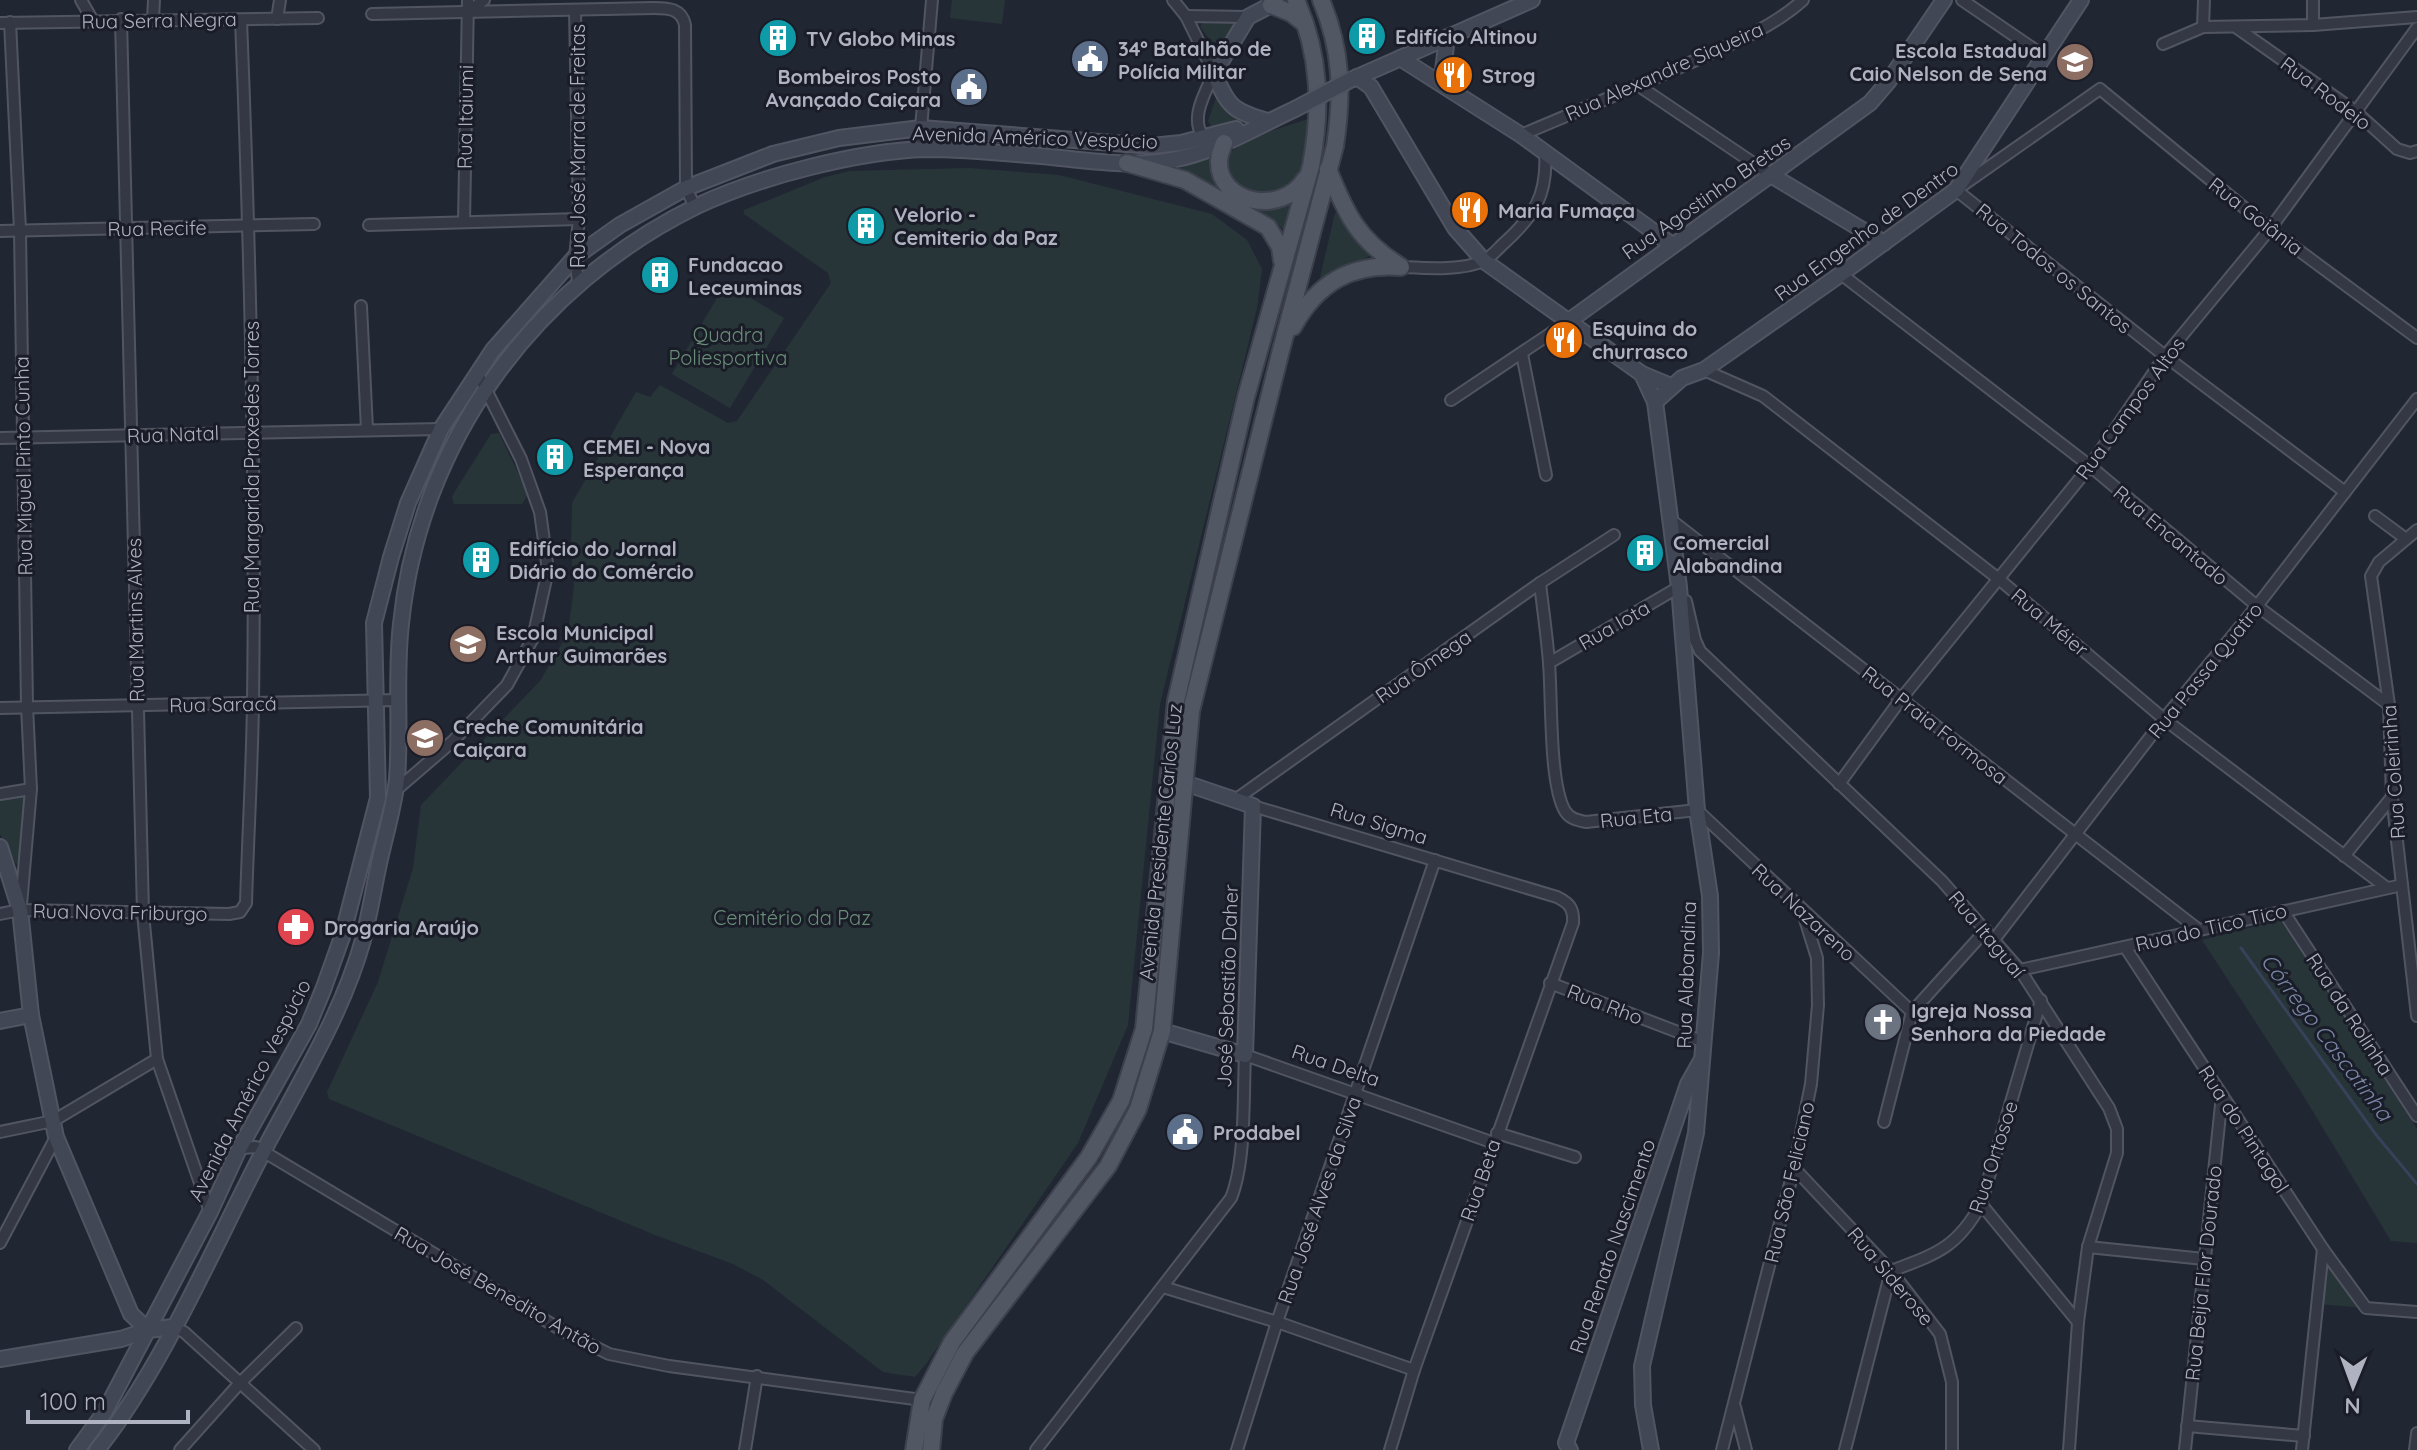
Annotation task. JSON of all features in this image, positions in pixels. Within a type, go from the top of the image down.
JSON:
[{"type":"main road","name":"Avenida Presidente Carlos Luz","points":[[914,1450],[922,1400],[952,1342],[1089,1157],[1121,1101],[1144,1029],[1176,780],[1281,350],[1320,168],[1318,74],[1307,25],[1296,0]]},
{"type":"main road","name":"Avenida Presidente Carlos Luz","points":[[931,1450],[934,1419],[965,1353],[1108,1166],[1138,1109],[1162,1031],[1176,780],[1176,701],[1246,397],[1283,263],[1340,117],[1341,72],[1335,38],[1321,0]]},
{"type":"main road","points":[[1273,2],[1307,25]]},
{"type":"main road","points":[[1224,143],[1219,159],[1223,177],[1239,195],[1257,202],[1288,196],[1320,168],[1363,238],[1401,267]]},
{"type":"main road","points":[[1127,163],[1185,180],[1268,227],[1280,247],[1283,263]]},
{"type":"main road","points":[[1281,350],[1301,313],[1322,288],[1357,270],[1401,267]]},
{"type":"street","points":[[81,0],[93,21]]},
{"type":"street","points":[[153,19],[154,0]]},
{"type":"street","points":[[277,19],[280,0]]},
{"type":"street","points":[[402,14],[403,0]]},
{"type":"street","name":"Rua Itaiumi","points":[[464,222],[468,0]]},
{"type":"street","points":[[467,13],[484,0]]},
{"type":"street","points":[[923,149],[921,128],[932,0]]},
{"type":"street","points":[[1173,0],[1186,16],[1223,94],[1240,113],[1267,121]]},
{"type":"street","name":"Avenida Américo Vespúcio","points":[[97,1450],[117,1424],[173,1327],[335,1014],[362,943],[395,791],[401,624],[410,566],[453,442],[485,388],[513,351],[578,282],[631,245],[695,207],[781,176],[840,160],[923,149],[1127,163],[1167,161],[1224,143],[1354,78],[1532,0]]},
{"type":"street","name":"Rua Alexandre Siqueira","points":[[1521,135],[1738,41],[1803,0]]},
{"type":"street","name":"Rua Agostinho Bretas","points":[[1456,398],[1569,321],[1870,103],[1944,0]]},
{"type":"street","points":[[1962,0],[2044,56]]},
{"type":"street","points":[[1956,190],[2081,0]]},
{"type":"street","points":[[2203,27],[2204,0]]},
{"type":"street","points":[[2313,0],[2313,25]]},
{"type":"street","points":[[1204,138],[1196,121],[1214,73],[1248,17],[1273,2]]},
{"type":"street","points":[[372,14],[575,10],[654,4],[669,8],[683,17],[686,188],[695,207]]},
{"type":"street","name":"Rua José Marra de Freitas","points":[[575,10],[579,219],[575,257],[578,282]]},
{"type":"street","points":[[1186,16],[1248,17]]},
{"type":"street","points":[[2163,44],[2203,27],[2313,25],[2417,17]]},
{"type":"street","name":"Rua Serra Negra","points":[[5,22],[318,18]]},
{"type":"street","name":"Rua Martins Alves","points":[[121,19],[143,913],[157,1059],[210,1212]]},
{"type":"street","name":"Rua Margarida Praxedes Torres","points":[[240,912],[246,903],[253,704],[249,226],[241,20]]},
{"type":"street","name":"Rua Miguel Pinto Cunha","points":[[5,22],[20,230],[31,789],[20,910]]},
{"type":"street","name":"Rua Rodeio","points":[[2237,28],[2355,111],[2397,149],[2410,153],[2417,151]]},
{"type":"street","name":"Rua Campos Altos","points":[[1839,784],[1901,699],[2090,466],[2165,356],[2270,229],[2417,28]]},
{"type":"street","points":[[1447,38],[1443,70],[1449,87]]},
{"type":"street","points":[[1400,58],[1521,135],[1672,245]]},
{"type":"street","points":[[1371,87],[1376,68]]},
{"type":"street","points":[[1354,78],[1371,87],[1455,228],[1484,261],[1642,374],[1671,386]]},
{"type":"street","points":[[1639,86],[1771,175],[1884,243]]},
{"type":"street","name":"Rua Engenho de Dentro","points":[[1655,402],[1682,378],[1704,370],[2100,89]]},
{"type":"street","name":"Rua Goiânia","points":[[2100,89],[2270,229],[2417,338]]},
{"type":"street","name":"Avenida Américo Vespúcio","points":[[77,1450],[104,1413],[210,1212],[238,1151],[309,1024],[342,937],[378,798],[374,623],[408,503],[441,429],[477,372],[575,257],[620,225],[686,188],[773,154],[839,138],[921,128],[1152,146],[1204,138],[1267,121]]},
{"type":"street","points":[[1401,267],[1455,266],[1484,261],[1532,214],[1544,188],[1545,152]]},
{"type":"street","name":"Rua Todos os Santos","points":[[1956,190],[2165,356],[2345,492]]},
{"type":"street","points":[[369,225],[579,219]]},
{"type":"street","name":"Rua Recife","points":[[0,231],[314,224]]},
{"type":"street","name":"Rua Encantado","points":[[1841,274],[2090,466],[2257,606],[2389,705]]},
{"type":"street","points":[[361,306],[367,429]]},
{"type":"street","points":[[1522,354],[1546,475]]},
{"type":"street","name":"Rua Méier","points":[[1704,370],[1763,396],[2000,580],[2164,719],[2387,888]]},
{"type":"street","points":[[395,791],[453,741],[507,685],[533,638],[548,570],[540,512],[531,485],[477,372]]},
{"type":"street","name":"Rua Alabandina","points":[[1642,374],[1655,402],[1671,520],[1697,810],[1710,896],[1711,953],[1696,1133],[1642,1366],[1643,1405],[1651,1450]]},
{"type":"street","name":"Rua Passa Quatro","points":[[1993,941],[2417,399]]},
{"type":"street","name":"Rua Natal","points":[[0,438],[441,429]]},
{"type":"street","points":[[408,503],[427,510]]},
{"type":"street","points":[[2375,516],[2406,539],[2417,530]]},
{"type":"street","name":"Rua Praia Formosa","points":[[1671,520],[2199,930]]},
{"type":"street","name":"Rua Ômega","points":[[1235,800],[1540,583],[1614,535]]},
{"type":"street","name":"Rua Coleirinha","points":[[2406,539],[2379,562],[2371,576],[2389,705],[2392,797],[2417,1016]]},
{"type":"street","points":[[1540,583],[1549,663]]},
{"type":"street","name":"Rua Iota","points":[[1549,663],[1679,590]]},
{"type":"street","name":"Rua Itaguaí","points":[[1679,590],[1686,601],[1700,651],[1942,881],[1986,930],[2041,1000],[2109,1108],[2117,1129],[2117,1153],[2088,1247],[2078,1322],[2069,1450]]},
{"type":"street","name":"Rua Eta","points":[[1549,663],[1556,774],[1567,815],[1575,820],[1604,821],[1697,810]]},
{"type":"street","name":"Rua Saracá","points":[[0,708],[398,700]]},
{"type":"street","name":"Rua Sigma","points":[[1176,780],[1557,897],[1568,903],[1574,912]]},
{"type":"street","points":[[0,794],[31,789]]},
{"type":"street","points":[[2344,856],[2392,797]]},
{"type":"street","name":"José Sebastião Daher","points":[[1036,1450],[1218,1217],[1238,1182],[1253,806]]},
{"type":"street","name":"Rua Nazareno","points":[[1697,810],[1912,1012]]},
{"type":"street","points":[[0,847],[20,910],[31,1015],[56,1137],[131,1314],[148,1330]]},
{"type":"street","name":"Rua José Alves da Silva","points":[[1237,1450],[1277,1322],[1435,860]]},
{"type":"street","name":"Rua do Tico Tico","points":[[2020,970],[2402,885]]},
{"type":"street","name":"Rua Nova Friburgo","points":[[0,914],[20,910],[240,912]]},
{"type":"street","name":"Rua São Feliciano","points":[[1722,1450],[1794,1168],[1811,1084],[1818,1005],[1817,958],[1803,911]]},
{"type":"street","name":"Rua da Rolinha","points":[[2283,911],[2417,1116]]},
{"type":"street","name":"Rua Beta","points":[[1390,1450],[1414,1370],[1573,923],[1574,912]]},
{"type":"street","points":[[1884,1122],[1912,1012],[1986,930]]},
{"type":"street","name":"Rua do Pintagol","points":[[2125,947],[2323,1249],[2367,1309],[2417,1312]]},
{"type":"street","name":"Rua Rho","points":[[1550,983],[1703,1050]]},
{"type":"street","name":"Rua Ortosoe","points":[[1891,1271],[1956,1241],[1970,1225],[1981,1204],[2041,1000]]},
{"type":"street","points":[[0,1021],[31,1015]]},
{"type":"street","name":"Rua Delta","points":[[1162,1031],[1245,1055],[1495,1138],[1575,1157]]},
{"type":"street","name":"Rua Renato Nascimento","points":[[1566,1448],[1688,1084],[1703,1050]]},
{"type":"street","points":[[0,1132],[53,1121],[157,1059]]},
{"type":"street","name":"Rua Beija Flor Dourado","points":[[2185,1450],[2222,1095]]},
{"type":"street","points":[[0,1243],[56,1137]]},
{"type":"street","name":"Rua José Benedito Antão","points":[[238,1151],[250,1146],[263,1152],[563,1331],[609,1354],[669,1366],[922,1400]]},
{"type":"street","name":"Rua Siderose","points":[[1794,1168],[1891,1271],[1940,1334],[1952,1382],[1952,1450]]},
{"type":"street","points":[[1981,1204],[2078,1322]]},
{"type":"street","points":[[2088,1247],[2204,1259]]},
{"type":"street","points":[[2302,1450],[2323,1249]]},
{"type":"street","points":[[1845,1450],[1891,1271]]},
{"type":"street","points":[[1163,1287],[1277,1322],[1414,1370]]},
{"type":"street","points":[[0,1359],[173,1327],[184,1332],[314,1450]]},
{"type":"street","points":[[180,1450],[239,1384],[296,1328]]},
{"type":"street","points":[[745,1450],[757,1376]]},
{"type":"street","points":[[1735,1405],[1746,1450]]},
{"type":"street","points":[[2187,1426],[2304,1436]]},
{"type":"street","points":[[2415,1450],[2417,1433]]},
{"type":"green space","points":[[952,0],[1005,0],[1002,24],[950,18]]},
{"type":"green space","points":[[1203,22],[1232,22],[1233,26],[1215,48],[1200,26]]},
{"type":"green space","points":[[1216,98],[1220,98],[1241,122],[1212,128],[1208,121]]},
{"type":"green space","points":[[1308,119],[1310,125],[1305,161],[1297,180],[1290,187],[1274,195],[1255,194],[1232,180],[1225,162],[1229,154],[1248,140]]},
{"type":"green space","points":[[1214,154],[1213,167],[1265,208],[1275,208],[1294,199],[1286,233],[1270,219],[1175,170]]},
{"type":"green space","name":"Cemitério da Paz","points":[[968,168],[1059,175],[1212,214],[1247,240],[1262,269],[1257,308],[1160,704],[1128,1025],[1078,1143],[915,1377],[883,1372],[763,1280],[733,1264],[655,1235],[329,1099],[327,1092],[378,982],[413,868],[421,805],[540,681],[568,633],[574,586],[572,503],[636,392],[650,397],[660,385],[728,423],[737,421],[831,283],[828,273],[744,214],[744,210],[825,177],[850,171]]},
{"type":"green space","points":[[1335,213],[1342,214],[1369,249],[1369,256],[1325,280],[1320,278]]},
{"type":"green space","name":"Quadra Poliesportiva","points":[[726,283],[784,318],[730,408],[672,374]]},
{"type":"green space","points":[[499,433],[528,494],[522,504],[454,504],[452,496],[491,434]]},
{"type":"green space","points":[[28,793],[21,863],[16,864],[0,834],[0,799]]},
{"type":"green space","points":[[2280,920],[2417,1129],[2417,1243],[2391,1241],[2300,1090],[2202,940]]},
{"type":"green space","points":[[2325,1251],[2366,1308],[2318,1304]]},
{"type":"waterway","name":"Córrego Cascatinha","points":[[2241,948],[2377,1136],[2417,1184]]},
{"type":"place","name":"Edifício Altinou","points":[[1367,36]]},
{"type":"place","name":"TV Globo Minas","points":[[778,38]]},
{"type":"place","name":"34º Batalhão de Polícia Militar","points":[[1090,59]]},
{"type":"place","name":"Escola Estadual Caio Nelson de Sena","points":[[2075,62]]},
{"type":"place","name":"Strog","points":[[1454,75]]},
{"type":"place","name":"Bombeiros Posto Avançado Caiçara","points":[[969,87]]},
{"type":"place","name":"Maria Fumaça","points":[[1470,210]]},
{"type":"place","name":"Velorio - Cemiterio da Paz","points":[[866,226]]},
{"type":"place","name":"Fundacao Leceuminas","points":[[660,275]]},
{"type":"place","name":"Esquina do churrasco","points":[[1564,340]]},
{"type":"place","name":"CEMEI - Nova Esperança","points":[[555,457]]},
{"type":"place","name":"Comercial Alabandina","points":[[1645,553]]},
{"type":"place","name":"Edifício do Jornal Diário do Comércio","points":[[481,560]]},
{"type":"place","name":"Escola Municipal Arthur Guimarães","points":[[468,644]]},
{"type":"place","name":"Creche Comunitária Caiçara","points":[[425,738]]},
{"type":"place","name":"Drogaria Araújo","points":[[296,927]]},
{"type":"place","name":"Igreja Nossa Senhora da Piedade","points":[[1883,1022]]},
{"type":"place","name":"Prodabel","points":[[1185,1132]]}]
